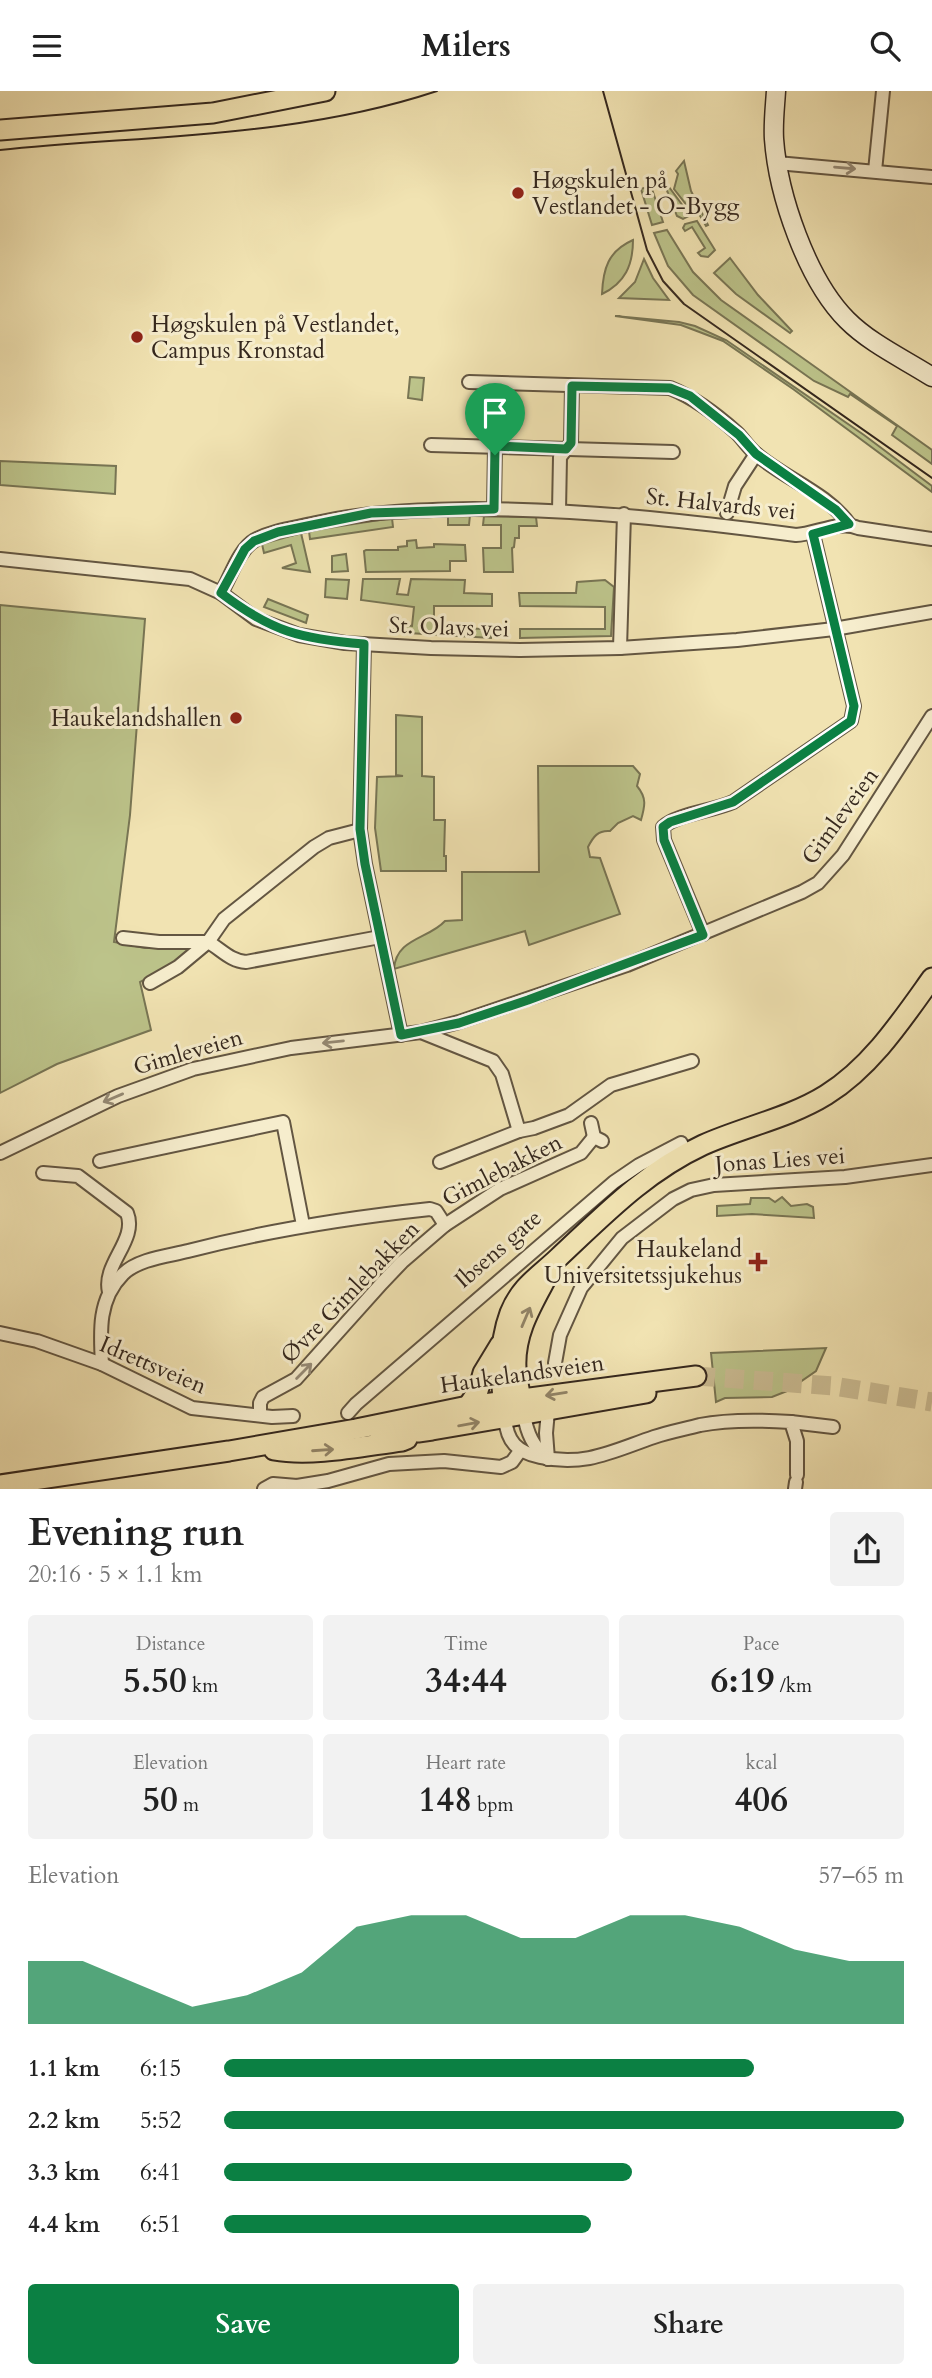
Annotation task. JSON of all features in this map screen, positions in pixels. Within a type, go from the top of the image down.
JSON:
[{"type":"main road","points":[[0,130],[212,113],[325,91]]},
{"type":"main road","name":"Ibsens gate","points":[[513,1408],[500,1361],[503,1340],[517,1298],[536,1275],[648,1177],[687,1154],[730,1134],[793,1111],[844,1082],[879,1048],[932,978]]},
{"type":"main road","name":"Ibsens gate","points":[[513,1408],[520,1335],[526,1315],[555,1260]]},
{"type":"main road","points":[[468,1406],[478,1391],[483,1373],[503,1340]]},
{"type":"main road","name":"Haukelandsveien","points":[[0,1485],[36,1485],[256,1446],[350,1424],[468,1406],[513,1408],[548,1411],[696,1380],[513,1408],[418,1432],[402,1441],[353,1448],[285,1452],[256,1446]]},
{"type":"main road","name":"Haukelandsveien","points":[[350,1424],[418,1432]]},
{"type":"street","points":[[776,91],[774,129],[777,163],[801,245],[818,282],[832,303],[863,333],[932,377]]},
{"type":"street","points":[[875,171],[883,91]]},
{"type":"street","points":[[777,163],[932,177]]},
{"type":"street","name":"St. Halvards vei","points":[[469,382],[670,388],[690,396],[709,409],[756,454],[836,510],[849,524],[858,529],[932,539]]},
{"type":"street","points":[[559,511],[560,457],[571,443],[572,386]]},
{"type":"street","name":"St. Halvards vei","points":[[431,445],[673,452]]},
{"type":"street","points":[[494,509],[495,446]]},
{"type":"street","name":"St. Halvards vei","points":[[727,513],[735,485],[756,454]]},
{"type":"street","name":"St. Halvards vei","points":[[221,593],[245,549],[254,541],[278,532],[371,513],[494,509],[624,514],[796,535],[813,534],[849,524]]},
{"type":"street","name":"St. Halvards vei","points":[[620,648],[624,514]]},
{"type":"street","name":"St. Halvards vei","points":[[703,935],[664,840],[663,827],[670,822],[733,802],[851,721],[854,706],[813,534]]},
{"type":"street","name":"St. Olavs vei","points":[[0,559],[190,579],[221,593],[256,619],[279,629],[321,640],[364,644],[520,650],[620,648],[737,640],[834,629],[932,612]]},
{"type":"street","points":[[364,644],[360,829],[401,1035]]},
{"type":"street","name":"Gimleveien","points":[[0,1153],[118,1095],[193,1069],[291,1048],[401,1035],[459,1023],[703,935],[818,883],[853,840],[932,716]]},
{"type":"street","points":[[150,983],[178,967],[208,942],[224,919],[314,847],[360,829]]},
{"type":"street","points":[[123,938],[159,942],[208,942],[232,959],[246,962],[380,937]]},
{"type":"street","points":[[421,1032],[493,1061],[502,1074],[519,1131]]},
{"type":"street","points":[[440,1162],[519,1131],[581,1117],[611,1085],[692,1061]]},
{"type":"street","name":"Gimlebakken","points":[[102,1364],[102,1312],[116,1283],[130,1267],[303,1225],[430,1209],[436,1212],[445,1225],[500,1189],[581,1153],[598,1139],[581,1117]]},
{"type":"street","points":[[100,1161],[283,1122],[303,1225]]},
{"type":"street","name":"Ibsens gate","points":[[350,1424],[356,1403],[614,1182],[639,1165],[681,1143],[687,1154]]},
{"type":"street","name":"Jonas Lies vei","points":[[555,1363],[560,1335],[581,1288],[622,1238],[673,1199],[691,1190],[713,1185],[845,1177],[932,1165]]},
{"type":"street","name":"Gimlebakken","points":[[43,1173],[78,1176],[127,1213],[129,1227],[108,1280],[110,1293]]},
{"type":"street","name":"Øvre Gimlebakken","points":[[260,1415],[263,1397],[296,1379],[388,1276],[445,1225]]},
{"type":"street","name":"Idrettsveien","points":[[0,1333],[37,1341],[102,1364],[192,1408],[221,1413],[293,1416]]},
{"type":"street","name":"Haukelandsveien","points":[[513,1408],[511,1441],[520,1451]]},
{"type":"street","name":"Haukelandsveien","points":[[513,1408],[532,1440],[548,1459]]},
{"type":"street","name":"Haukelandsveien","points":[[548,1411],[548,1459]]},
{"type":"street","points":[[264,1489],[274,1484],[297,1486],[328,1481],[389,1464],[444,1461],[501,1467],[512,1462],[520,1451],[548,1459],[589,1459],[656,1436],[704,1424],[751,1420],[833,1427]]},
{"type":"street","points":[[791,1422],[797,1441],[796,1482]]},
{"type":"green space","points":[[684,161],[691,191],[708,225],[706,226],[699,214],[692,212],[674,189],[678,174],[676,171]]},
{"type":"green space","points":[[651,186],[663,222],[652,225],[641,189]]},
{"type":"green space","points":[[669,187],[689,216],[683,219],[677,216],[666,188]]},
{"type":"green space","points":[[697,221],[715,250],[708,257],[698,253],[705,248],[692,227],[685,231],[683,228],[685,224]]},
{"type":"green space","points":[[667,230],[693,272],[721,300],[932,450],[932,464],[892,435],[897,426],[850,394],[848,397],[814,381],[693,295],[668,266],[654,233]]},
{"type":"green space","points":[[633,240],[629,265],[622,279],[602,294],[606,269],[612,255]]},
{"type":"green space","points":[[730,258],[758,295],[792,331],[790,333],[736,294],[714,273]]},
{"type":"green space","points":[[644,259],[653,278],[669,300],[619,298],[635,282]]},
{"type":"green space","points":[[615,316],[679,322],[726,340],[864,435],[932,486],[932,492],[723,341],[681,325]]},
{"type":"green space","points":[[410,377],[424,378],[422,400],[408,398]]},
{"type":"green space","points":[[0,461],[116,466],[115,494],[0,485]]},
{"type":"green space","points":[[448,515],[470,515],[469,525],[448,525]]},
{"type":"green space","points":[[484,516],[536,517],[537,526],[519,526],[519,538],[515,538],[512,548],[513,572],[484,572],[483,548],[501,548],[501,525],[483,525]]},
{"type":"green space","points":[[392,518],[393,527],[310,539],[309,531]]},
{"type":"green space","points":[[301,533],[310,572],[282,568],[296,563],[291,545],[264,553],[262,544]]},
{"type":"green space","points":[[416,540],[417,548],[434,547],[434,544],[465,545],[466,561],[450,561],[450,571],[366,572],[364,551],[398,550],[398,547],[407,546],[407,541]]},
{"type":"green space","points":[[346,554],[348,571],[332,572],[332,556]]},
{"type":"green space","points":[[326,579],[349,580],[347,599],[325,597]]},
{"type":"green space","points":[[363,579],[400,579],[397,594],[408,595],[411,579],[465,580],[464,593],[492,594],[492,606],[434,606],[434,628],[492,629],[491,638],[392,632],[393,624],[412,626],[414,607],[361,600]]},
{"type":"green space","points":[[605,580],[614,587],[611,636],[520,638],[520,629],[605,629],[605,607],[520,606],[519,593],[576,593],[577,582]]},
{"type":"green space","points":[[268,599],[308,615],[306,623],[264,607]]},
{"type":"green space","points":[[0,605],[145,619],[130,815],[114,942],[145,948],[188,948],[186,957],[140,982],[151,1030],[57,1064],[0,1093]]},
{"type":"green space","points":[[396,715],[422,717],[422,776],[434,777],[434,820],[445,820],[446,871],[381,871],[375,828],[377,777],[403,776],[396,775]]},
{"type":"green space","points":[[538,766],[633,766],[640,774],[637,786],[644,802],[641,820],[633,816],[618,823],[610,831],[596,835],[588,847],[590,857],[600,858],[620,914],[529,945],[525,931],[394,969],[396,959],[407,945],[445,921],[462,920],[462,872],[539,872]]},
{"type":"green space","points":[[782,1197],[791,1206],[807,1204],[813,1207],[814,1218],[752,1214],[717,1216],[717,1206],[750,1204],[751,1198],[769,1198],[775,1202]]},
{"type":"green space","points":[[826,1348],[816,1371],[787,1391],[772,1397],[725,1398],[716,1402],[711,1353]]},
{"type":"tunnel","points":[[696,1376],[834,1386],[932,1402]]},
{"type":"tram line","points":[[0,150],[220,133],[275,126],[330,118],[437,91]]},
{"type":"tram line","points":[[603,91],[647,250],[663,281],[684,304],[932,478]]},
{"type":"place","name":"Høgskulen på Vestlandet - O-Bygg","points":[[518,193]]},
{"type":"place","name":"Høgskulen på Vestlandet, Campus Kronstad","points":[[137,337]]},
{"type":"place","name":"Haukelandshallen","points":[[236,718]]},
{"type":"place","name":"Haukeland Universitetssjukehus","points":[[758,1262]]},
{"type":"route","points":[[572,386],[670,388],[690,396],[709,409],[756,454],[836,510],[849,524],[813,534],[854,715],[851,721],[733,802],[670,822],[663,827],[664,840],[703,935],[628,965],[459,1023],[401,1035],[360,829],[364,644],[321,640],[279,629],[256,619],[221,593],[245,549],[254,541],[278,532],[371,513],[494,509],[495,455],[495,446],[566,449],[571,443],[572,386]]}]
